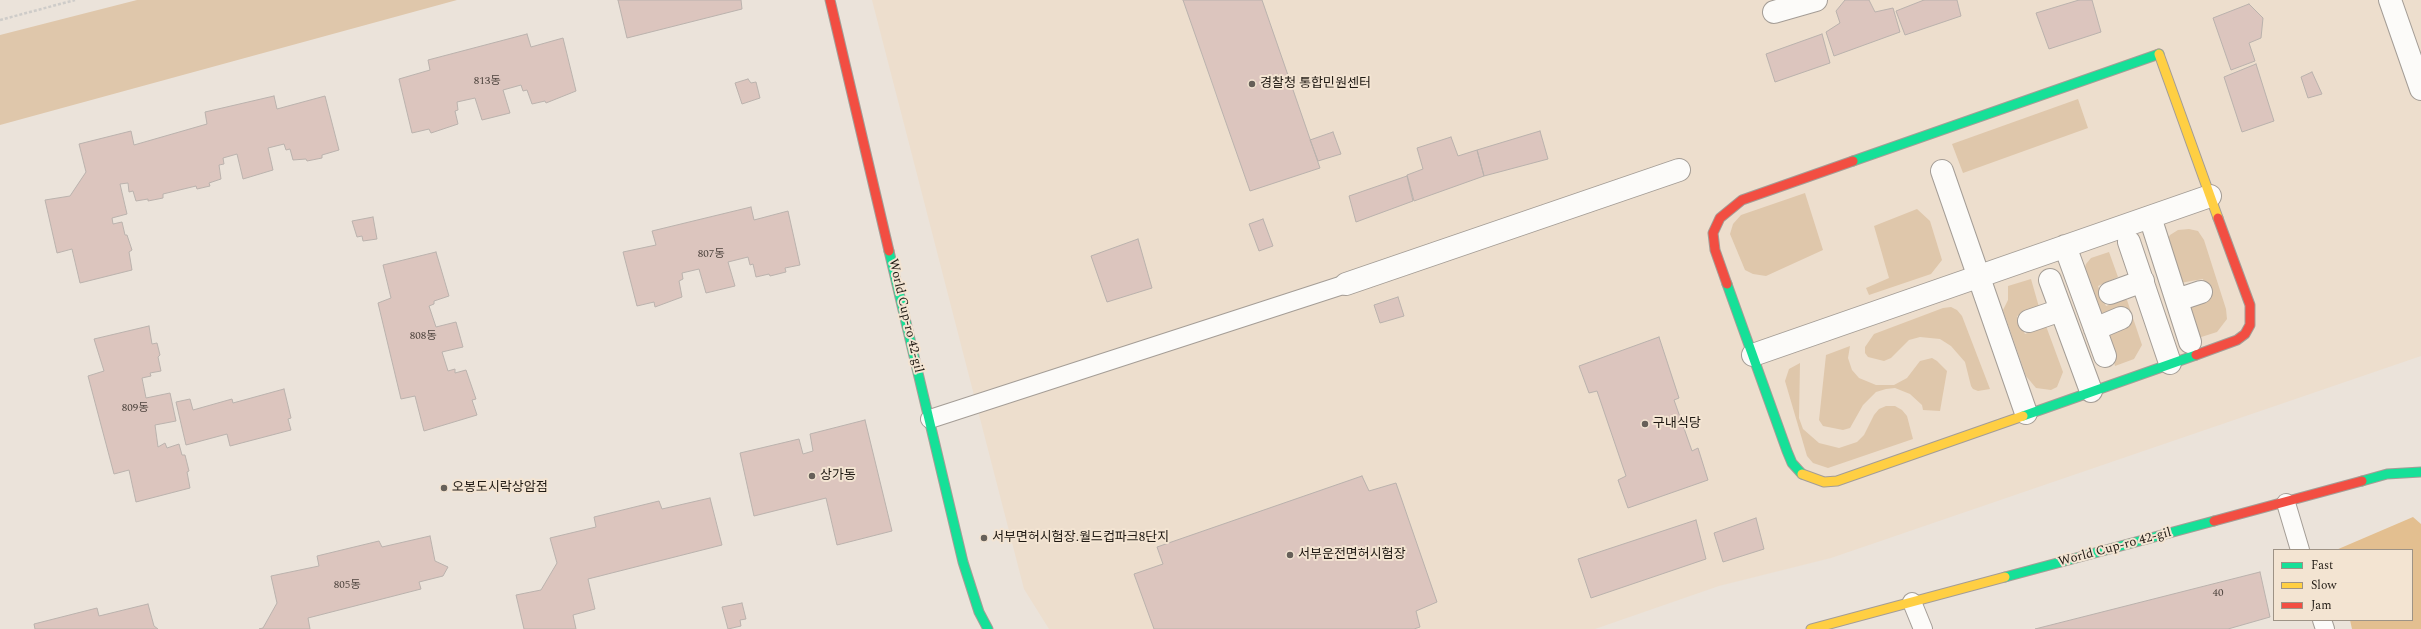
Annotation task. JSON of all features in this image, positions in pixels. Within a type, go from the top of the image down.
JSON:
[{"type":"street","name":"World Cup-ro 42-gil","points":[[830,0],[963,562],[979,612],[988,629]]},
{"type":"street","points":[[1774,12],[1816,0]]},
{"type":"street","points":[[2390,0],[2421,89]]},
{"type":"street","points":[[2159,54],[2210,196],[2250,305],[2250,325],[2245,334],[2237,340],[2026,413],[1837,481],[1824,482],[1806,476],[1792,463],[1713,242],[1716,225],[1734,204],[2159,54]]},
{"type":"street","points":[[1346,284],[1679,170]]},
{"type":"street","points":[[1942,171],[2026,413]]},
{"type":"street","points":[[1753,355],[2210,196]]},
{"type":"street","points":[[2150,217],[2190,342]]},
{"type":"street","points":[[2129,242],[2170,363]]},
{"type":"street","points":[[2065,246],[2105,356]]},
{"type":"street","points":[[2050,280],[2091,391]]},
{"type":"street","points":[[2110,293],[2143,281]]},
{"type":"street","points":[[2177,300],[2200,292]]},
{"type":"street","points":[[2029,321],[2061,310]]},
{"type":"street","points":[[2095,329],[2122,318]]},
{"type":"street","name":"World Cup-ro 42-gil","points":[[1811,629],[2286,503],[2387,474],[2421,472]]},
{"type":"lane","points":[[930,419],[1346,284]]},
{"type":"lane","points":[[2286,503],[2300,549]]},
{"type":"lane","points":[[1912,602],[1923,629]]},
{"type":"path","points":[[0,20],[75,0]]},
{"type":"shaded area","points":[[137,0],[457,0],[0,125],[0,35]]},
{"type":"shaded area","points":[[872,0],[2421,0],[2421,356],[1831,558],[1719,586],[1595,629],[1049,629],[1024,589]]},
{"type":"shaded area","points":[[2078,99],[2088,128],[1963,173],[1952,144]]},
{"type":"shaded area","points":[[1805,193],[1823,250],[1766,276],[1753,274],[1745,270],[1730,234],[1733,224],[1741,215]]},
{"type":"shaded area","points":[[1917,209],[1930,221],[1942,260],[1931,274],[1869,295],[1866,288],[1889,278],[1874,226]]},
{"type":"shaded area","points":[[2189,229],[2198,231],[2204,240],[2226,309],[2227,319],[2217,332],[2195,339],[2186,309],[2208,299],[2203,279],[2180,283],[2166,242],[2170,235],[2178,230]]},
{"type":"shaded area","points":[[2109,252],[2118,277],[2098,286],[2106,306],[2122,300],[2127,300],[2142,345],[2134,359],[2115,366],[2106,333],[2127,326],[2122,306],[2103,313],[2097,312],[2084,271],[2086,264],[2091,258]]},
{"type":"shaded area","points":[[2031,279],[2039,307],[2017,316],[2025,334],[2046,326],[2063,372],[2057,387],[2051,390],[2036,388],[2026,376],[2003,310],[2008,300],[2008,286]]},
{"type":"shaded area","points":[[1951,307],[1957,310],[1962,316],[1990,389],[1978,391],[1973,389],[1965,362],[1951,346],[1940,339],[1920,337],[1909,340],[1891,358],[1884,361],[1868,357],[1865,353],[1865,347],[1874,334],[1943,308]]},
{"type":"shaded area","points":[[1850,346],[1848,358],[1852,370],[1859,378],[1876,385],[1894,385],[1907,378],[1920,361],[1932,358],[1937,361],[1947,371],[1940,411],[1923,410],[1922,405],[1910,394],[1895,388],[1886,389],[1876,392],[1863,405],[1850,428],[1843,430],[1823,426],[1819,420],[1826,355]]},
{"type":"shaded area","points":[[1800,363],[1799,418],[1803,429],[1819,443],[1839,448],[1857,442],[1864,435],[1874,415],[1879,409],[1886,406],[1895,406],[1902,410],[1907,416],[1913,439],[1828,468],[1813,463],[1807,456],[1785,381],[1789,369]]},
{"type":"shaded area","points":[[2413,517],[2421,524],[2421,629],[2352,629],[2350,621],[2413,621],[2413,549],[2338,549]]},
{"type":"building","points":[[618,0],[741,0],[742,9],[627,38]]},
{"type":"building","name":"경찰청 통합민원센터","points":[[1183,0],[1262,0],[1320,168],[1250,191]]},
{"type":"building","points":[[1845,0],[1869,0],[1875,12],[1893,8],[1900,32],[1834,56],[1826,32],[1840,23],[1836,11]]},
{"type":"building","points":[[1924,0],[1957,0],[1961,16],[1905,35],[1896,11]]},
{"type":"building","points":[[2079,0],[2092,0],[2101,32],[2049,49],[2036,13]]},
{"type":"building","points":[[2249,4],[2263,18],[2261,38],[2249,43],[2255,61],[2231,70],[2213,18]]},
{"type":"building","points":[[527,34],[531,47],[563,38],[576,91],[546,103],[545,101],[532,104],[527,90],[523,91],[521,85],[503,90],[510,113],[482,120],[475,98],[457,102],[458,110],[455,111],[458,124],[431,133],[429,129],[412,133],[399,79],[430,70],[428,60]]},
{"type":"building","points":[[1822,34],[1830,63],[1775,82],[1766,54]]},
{"type":"building","points":[[2256,64],[2274,121],[2242,132],[2224,77]]},
{"type":"building","points":[[2312,72],[2322,94],[2308,98],[2301,77]]},
{"type":"building","points":[[748,79],[751,83],[756,82],[760,98],[742,104],[735,83]]},
{"type":"building","points":[[274,96],[277,109],[325,96],[339,150],[322,155],[322,158],[307,161],[306,159],[293,160],[290,149],[286,150],[284,144],[268,148],[273,170],[243,179],[237,154],[223,158],[224,164],[219,165],[221,179],[209,183],[210,186],[197,189],[196,186],[163,194],[163,198],[148,201],[148,199],[136,201],[133,191],[129,192],[128,183],[120,184],[127,214],[112,218],[113,224],[122,222],[125,235],[127,235],[132,250],[129,252],[132,270],[80,283],[72,249],[57,253],[45,200],[70,196],[86,172],[79,144],[131,131],[134,145],[207,124],[205,112]]},
{"type":"building","points":[[1540,131],[1548,159],[1484,176],[1477,150]]},
{"type":"building","points":[[1333,132],[1341,154],[1318,161],[1310,140]]},
{"type":"building","points":[[1451,137],[1458,156],[1477,150],[1484,176],[1414,201],[1407,175],[1423,169],[1417,148]]},
{"type":"building","points":[[1407,176],[1413,201],[1356,222],[1349,196]]},
{"type":"building","points":[[751,207],[754,220],[788,211],[800,265],[785,268],[786,272],[770,276],[769,274],[756,277],[753,264],[750,265],[748,257],[728,262],[735,286],[706,293],[699,269],[682,273],[683,279],[679,281],[682,297],[655,307],[654,302],[637,306],[623,252],[656,245],[652,231]]},
{"type":"building","points":[[373,217],[377,239],[363,241],[362,236],[357,237],[352,221]]},
{"type":"building","points":[[1263,219],[1273,246],[1259,251],[1249,224]]},
{"type":"building","points":[[1138,239],[1152,288],[1107,302],[1091,256]]},
{"type":"building","points":[[436,252],[449,296],[434,301],[434,304],[429,306],[436,327],[456,322],[463,347],[442,352],[448,371],[455,369],[455,373],[466,370],[476,399],[472,400],[477,415],[424,431],[415,396],[401,399],[378,303],[391,298],[383,265]]},
{"type":"building","points":[[1398,297],[1404,316],[1380,323],[1374,305]]},
{"type":"building","points":[[149,326],[152,344],[157,343],[160,355],[158,357],[161,371],[150,373],[151,376],[142,378],[146,398],[170,393],[176,421],[155,425],[158,447],[165,443],[167,448],[179,444],[182,455],[185,455],[189,471],[187,472],[190,488],[136,502],[129,470],[114,474],[88,376],[104,371],[94,339]]},
{"type":"building","name":"구내식당","points":[[1659,337],[1679,398],[1674,400],[1692,451],[1698,448],[1708,480],[1628,508],[1618,480],[1626,476],[1597,391],[1589,393],[1579,366]]},
{"type":"building","points":[[284,389],[291,418],[288,419],[291,430],[230,446],[227,434],[186,445],[176,402],[190,399],[193,410],[232,399],[233,403]]},
{"type":"building","name":"상가동","points":[[865,420],[892,531],[837,545],[826,498],[754,516],[740,453],[799,439],[803,454],[813,451],[810,434]]},
{"type":"building","name":"서부운전면허시험장","points":[[1362,476],[1369,491],[1396,483],[1437,602],[1416,611],[1420,627],[1414,629],[1154,629],[1134,574],[1163,564],[1157,547]]},
{"type":"building","points":[[710,498],[722,545],[588,579],[595,609],[573,615],[576,629],[524,629],[516,595],[541,590],[557,563],[550,538],[596,527],[594,517],[659,501],[662,509]]},
{"type":"building","points":[[1756,518],[1764,549],[1723,562],[1714,533]]},
{"type":"building","points":[[1696,520],[1706,559],[1591,598],[1578,559]]},
{"type":"building","points":[[430,536],[435,561],[448,567],[443,576],[419,582],[421,589],[308,618],[310,629],[259,629],[263,628],[277,603],[271,576],[319,566],[317,556],[379,541],[382,547]]},
{"type":"building","points":[[2260,572],[2270,617],[2228,629],[2035,629]]},
{"type":"building","points":[[742,603],[746,619],[740,620],[741,626],[728,629],[722,607]]},
{"type":"building","points":[[148,604],[154,626],[158,629],[35,629],[34,624],[97,608],[99,616]]},
{"type":"traffic: fast","points":[[1853,161],[2159,54]]},
{"type":"traffic: fast","points":[[889,251],[963,562],[979,612],[988,629]]},
{"type":"traffic: fast","points":[[1727,284],[1787,451],[1792,463],[1802,474]]},
{"type":"traffic: fast","points":[[2023,416],[2196,355]]},
{"type":"traffic: fast","points":[[2362,481],[2387,474],[2421,472]]},
{"type":"traffic: fast","points":[[2005,577],[2214,521]]},
{"type":"traffic: slow","points":[[2159,54],[2218,218]]},
{"type":"traffic: slow","points":[[1802,474],[1824,482],[1837,481],[2023,416]]},
{"type":"traffic: slow","points":[[1811,629],[2005,577]]},
{"type":"traffic: jam","points":[[830,0],[889,251]]},
{"type":"traffic: jam","points":[[1727,284],[1715,250],[1713,233],[1720,218],[1742,200],[1853,161]]},
{"type":"traffic: jam","points":[[2196,355],[2237,340],[2245,334],[2250,325],[2250,305],[2218,218]]},
{"type":"traffic: jam","points":[[2214,521],[2362,481]]},
{"type":"place","name":"경찰청 통합민원센터","points":[[1252,84]]},
{"type":"place","name":"구내식당","points":[[1645,424]]},
{"type":"place","name":"상가동","points":[[812,476]]},
{"type":"place","name":"오봉도시락상암점","points":[[444,488]]},
{"type":"place","name":"서부면허시험장.월드컵파크8단지","points":[[984,538]]},
{"type":"place","name":"서부운전면허시험장","points":[[1290,555]]}]
